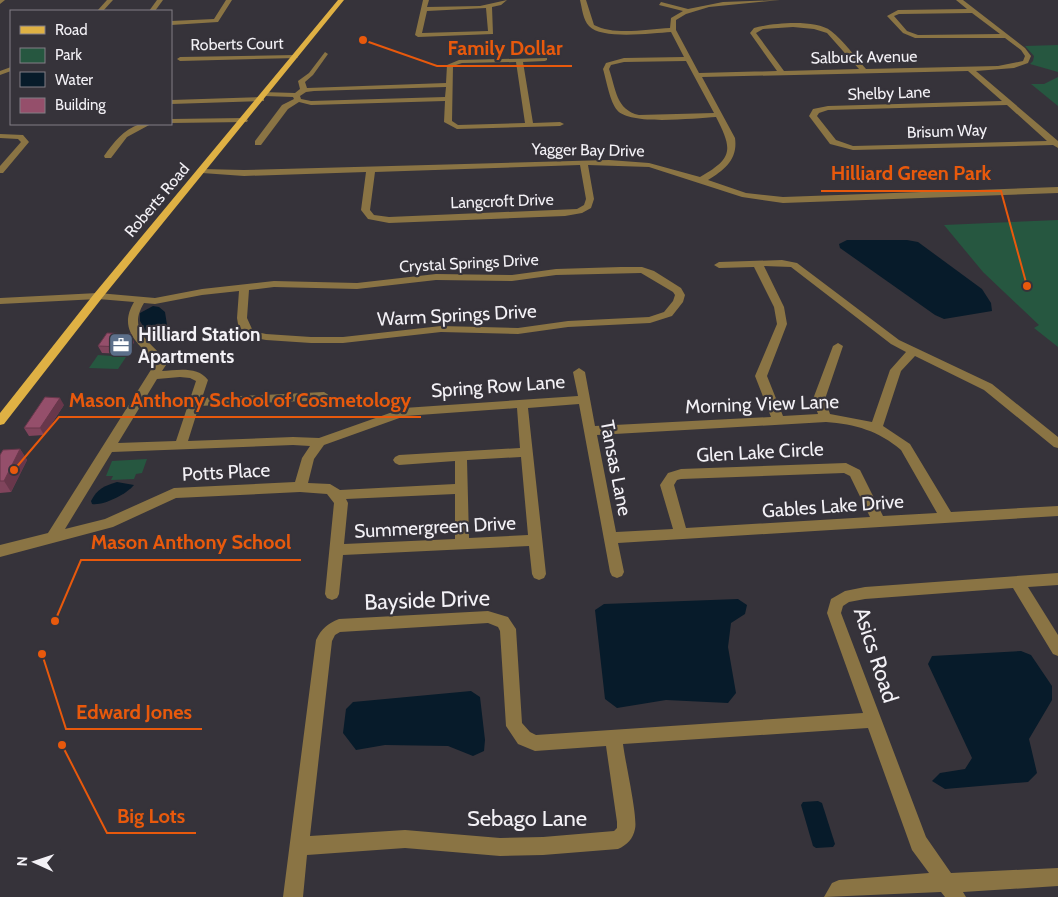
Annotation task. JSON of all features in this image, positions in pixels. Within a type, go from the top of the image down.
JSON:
[{"type":"main road","name":"Roberts Road","points":[[0,421],[98,296],[202,172],[341,0]]},
{"type":"street","points":[[101,10],[110,0]]},
{"type":"street","points":[[172,23],[216,21],[229,0]]},
{"type":"street","points":[[426,0],[418,35],[491,33],[489,7]]},
{"type":"street","points":[[424,9],[489,7],[501,4],[504,0]]},
{"type":"street","points":[[583,0],[591,24],[598,29],[613,31],[673,30]]},
{"type":"street","points":[[701,180],[727,162],[732,154],[733,146],[731,138],[673,30],[673,19],[685,10],[707,4],[777,0]]},
{"type":"street","points":[[959,0],[1007,36]]},
{"type":"street","points":[[661,4],[685,10]]},
{"type":"street","points":[[973,11],[902,12],[890,15],[890,18],[905,32],[917,37],[1007,36]]},
{"type":"street","points":[[782,73],[753,31],[768,27],[817,27],[829,32],[864,71]]},
{"type":"street","name":"Salbuck Avenue","points":[[697,76],[970,69],[1014,66],[1026,62],[1028,57],[1026,52],[1007,36]]},
{"type":"street","points":[[304,90],[301,81],[310,74],[325,54]]},
{"type":"street","name":"Roberts Court","points":[[180,59],[295,57]]},
{"type":"street","points":[[688,58],[624,60],[608,64],[606,69],[620,108],[630,115],[646,118],[718,116]]},
{"type":"street","points":[[545,59],[461,61],[450,65],[448,122],[457,127],[560,124]]},
{"type":"street","points":[[519,60],[529,124]]},
{"type":"street","points":[[970,69],[1056,145]]},
{"type":"street","points":[[258,143],[285,107],[304,90],[450,85]]},
{"type":"street","points":[[172,102],[263,96],[297,97],[311,102],[449,99]]},
{"type":"street","name":"Shelby Lane","points":[[840,145],[828,138],[813,116],[816,111],[828,108],[1009,103]]},
{"type":"street","points":[[172,121],[244,120]]},
{"type":"street","points":[[108,156],[122,136],[144,125]]},
{"type":"street","points":[[0,136],[20,137],[25,142],[0,171]]},
{"type":"street","name":"Brisum Way","points":[[840,145],[861,148],[1056,145]]},
{"type":"street","name":"Yagger Bay Drive","points":[[202,172],[244,173],[583,162],[649,165],[744,194],[783,200],[1058,190]]},
{"type":"street","name":"Langcroft Drive","points":[[371,169],[365,206],[367,214],[371,217],[389,220],[579,211],[588,206],[590,199],[583,162]]},
{"type":"street","points":[[719,265],[782,263],[798,268],[895,342],[988,387],[1058,444]]},
{"type":"street","points":[[758,264],[782,316],[780,331],[761,376],[778,420]]},
{"type":"street","name":"Crystal Springs Drive","points":[[0,302],[98,296],[155,301],[274,284],[356,286],[428,277],[512,278],[556,272],[636,270],[651,274],[677,290],[680,295],[678,302]]},
{"type":"street","name":"Warm Springs Drive","points":[[244,287],[242,318],[243,324],[248,331],[254,335],[266,338],[311,340],[343,340],[441,329],[512,332],[568,324],[650,320],[668,314],[678,302]]},
{"type":"street","points":[[52,538],[154,375],[160,362],[130,322],[131,315],[141,299]]},
{"type":"street","points":[[826,418],[819,399],[838,346]]},
{"type":"street","points":[[876,428],[896,370],[913,351]]},
{"type":"street","name":"Tansas Lane","points":[[579,372],[616,572]]},
{"type":"street","points":[[154,375],[193,375],[200,378],[201,385],[181,444]]},
{"type":"street","points":[[195,402],[324,396]]},
{"type":"street","name":"Spring Row Lane","points":[[320,442],[404,412],[584,400]]},
{"type":"street","points":[[522,403],[539,574]]},
{"type":"street","name":"Morning View Lane","points":[[590,431],[778,420],[845,419],[876,428],[898,440],[906,447],[947,518]]},
{"type":"street","points":[[109,448],[181,444],[320,442]]},
{"type":"street","points":[[300,487],[308,458],[320,442]]},
{"type":"street","points":[[399,460],[527,452]]},
{"type":"street","points":[[461,456],[462,544]]},
{"type":"street","name":"Glen Lake Circle","points":[[681,534],[667,485],[673,476],[681,474],[846,468],[855,473],[879,521]]},
{"type":"street","name":"Potts Place","points":[[0,551],[108,523],[174,493],[300,487],[330,489],[337,495],[462,489]]},
{"type":"street","points":[[332,594],[341,503],[337,495]]},
{"type":"street","name":"Gables Lake Drive","points":[[610,538],[1058,511]]},
{"type":"street","name":"Summergreen Drive","points":[[336,550],[535,540]]},
{"type":"street","name":"Asics Road","points":[[952,890],[919,843],[834,613],[836,603],[845,597],[865,594],[1058,579]]},
{"type":"street","points":[[1018,583],[1058,650]]},
{"type":"street","name":"Bayside Drive","points":[[293,897],[324,640],[330,630],[339,626],[497,618],[508,628],[514,726],[524,738],[535,743],[873,720]]},
{"type":"street","name":"Sebago Lane","points":[[299,846],[405,839],[500,847],[543,846],[618,840],[624,835],[626,822],[613,737]]},
{"type":"street","points":[[834,897],[840,890],[920,882],[952,890],[1058,877]]},
{"type":"green space","points":[[1058,45],[1058,72],[1030,64],[1034,56],[1025,46]]},
{"type":"green space","points":[[1058,77],[1058,106],[1031,84],[1044,84]]},
{"type":"green space","points":[[1058,220],[1058,347],[1034,328],[1039,325],[983,272],[944,225]]},
{"type":"green space","points":[[98,355],[126,357],[118,369],[89,368]]},
{"type":"green space","points":[[147,459],[142,473],[136,474],[134,479],[111,480],[113,476],[106,476],[112,461]]},
{"type":"water","points":[[847,240],[907,240],[918,242],[982,289],[991,303],[992,311],[944,319],[935,315],[840,248],[839,244]]},
{"type":"water","points":[[153,306],[159,307],[165,312],[167,325],[159,330],[146,331],[140,321],[140,313]]},
{"type":"water","points":[[117,482],[134,485],[114,499],[92,504],[91,501],[98,491]]},
{"type":"water","points":[[738,599],[747,605],[745,614],[731,623],[728,647],[736,693],[728,703],[666,700],[617,708],[605,699],[595,610],[604,604]]},
{"type":"water","points":[[1021,651],[1031,655],[1052,686],[1052,700],[1029,739],[1037,773],[1028,782],[945,789],[932,781],[940,773],[965,769],[972,758],[928,664],[932,656]]},
{"type":"water","points":[[471,691],[480,697],[485,740],[484,751],[473,756],[448,746],[385,745],[356,750],[343,733],[346,709],[353,702]]},
{"type":"water","points":[[818,801],[822,803],[835,844],[833,847],[816,848],[813,846],[801,805],[803,802]]},
{"type":"building","points":[[107,333],[131,334],[124,347],[98,346]]},
{"type":"building","points":[[45,397],[60,398],[40,428],[24,428]]},
{"type":"building","points":[[20,449],[4,481],[0,481],[0,455],[3,450]]},
{"type":"place","name":"Family Dollar","points":[[363,40]]},
{"type":"place","name":"Hilliard Green Park","points":[[1027,286]]},
{"type":"place","name":"Hilliard Station Apartments","points":[[121,345]]},
{"type":"place","name":"Mason Anthony School of Cosmetology","points":[[14,470]]},
{"type":"place","name":"Mason Anthony School","points":[[55,621]]},
{"type":"place","name":"Edward Jones","points":[[42,654]]},
{"type":"place","name":"Big Lots","points":[[62,745]]}]
